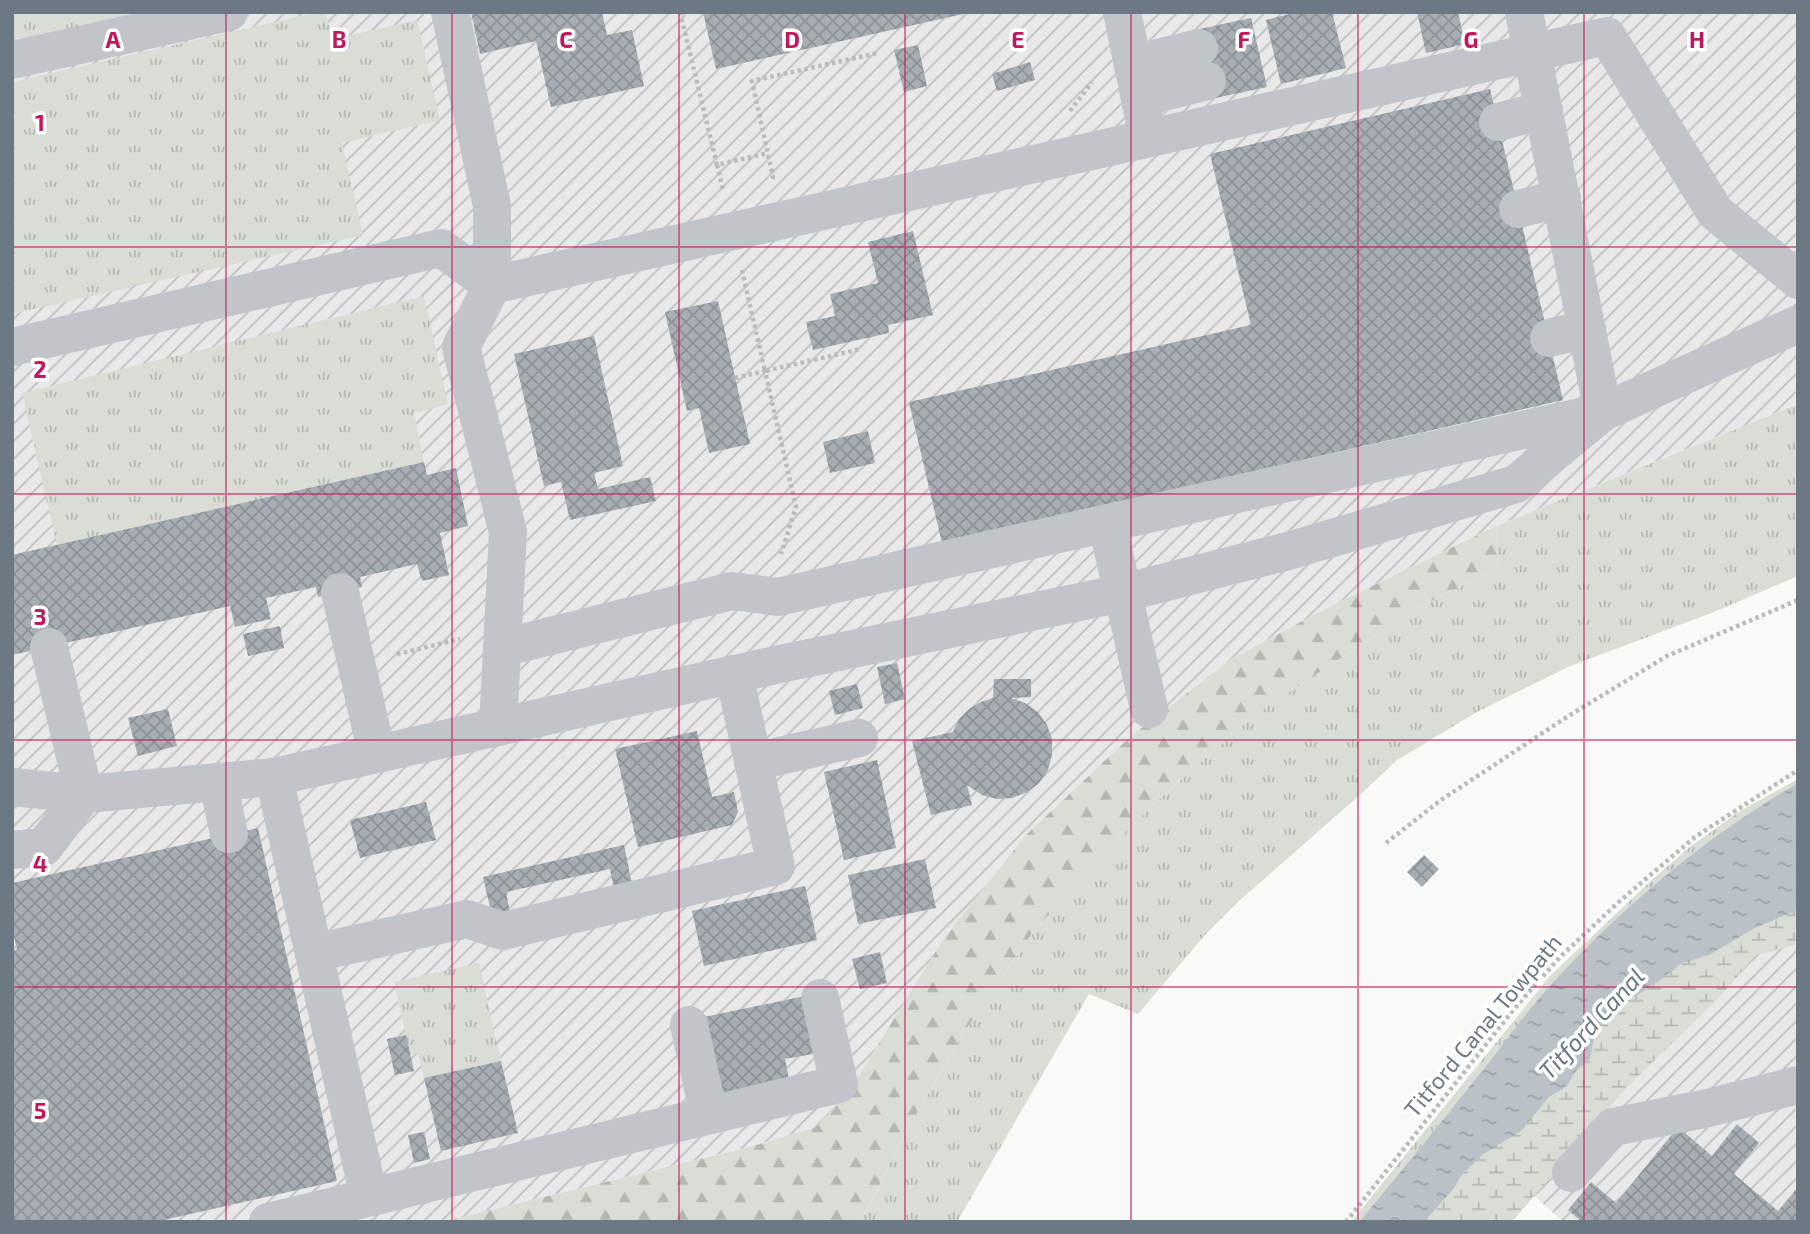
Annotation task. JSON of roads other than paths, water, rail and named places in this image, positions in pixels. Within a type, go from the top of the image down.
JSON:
[{"type":"lane","points":[[12,60],[229,12]]},
{"type":"lane","points":[[450,12],[492,206],[492,285],[461,347],[508,532],[498,727]]},
{"type":"lane","points":[[1524,12],[1604,412]]},
{"type":"lane","points":[[12,346],[441,248],[492,285],[1607,36],[1715,212],[1798,280]]},
{"type":"lane","points":[[1148,138],[1133,40],[1203,64]]},
{"type":"lane","points":[[1498,122],[1544,110]]},
{"type":"lane","points":[[1518,209],[1562,198]]},
{"type":"lane","points":[[502,638],[732,591],[778,597],[961,547],[1114,515],[1348,460],[1604,412],[1798,324]]},
{"type":"lane","points":[[1549,338],[1587,329]]},
{"type":"lane","points":[[12,787],[84,794],[274,777],[734,674],[1124,593],[1287,551],[1516,484],[1604,412]]},
{"type":"lane","points":[[1114,515],[1124,593],[1149,709]]},
{"type":"lane","points":[[340,592],[377,754]]},
{"type":"lane","points":[[49,647],[84,794]]},
{"type":"lane","points":[[314,953],[467,919],[503,932],[776,866],[734,674]]},
{"type":"lane","points":[[753,762],[859,738]]},
{"type":"lane","points":[[274,777],[314,953],[347,1160],[369,1197]]},
{"type":"lane","points":[[218,782],[229,834]]},
{"type":"lane","points":[[12,850],[44,847],[84,794]]},
{"type":"lane","points":[[268,1222],[839,1084],[820,999]]},
{"type":"lane","points":[[689,1026],[709,1115]]},
{"type":"lane","points":[[1571,1173],[1613,1127],[1708,1108],[1798,1085]]},
{"type":"water","name":"Titford Canal","points":[[1798,783],[1798,910],[1755,928],[1709,955],[1682,963],[1611,1012],[1594,1038],[1590,1059],[1576,1071],[1566,1087],[1549,1097],[1521,1131],[1482,1155],[1461,1176],[1424,1222],[1359,1222],[1530,1009],[1605,929],[1697,851],[1763,804]]}]
